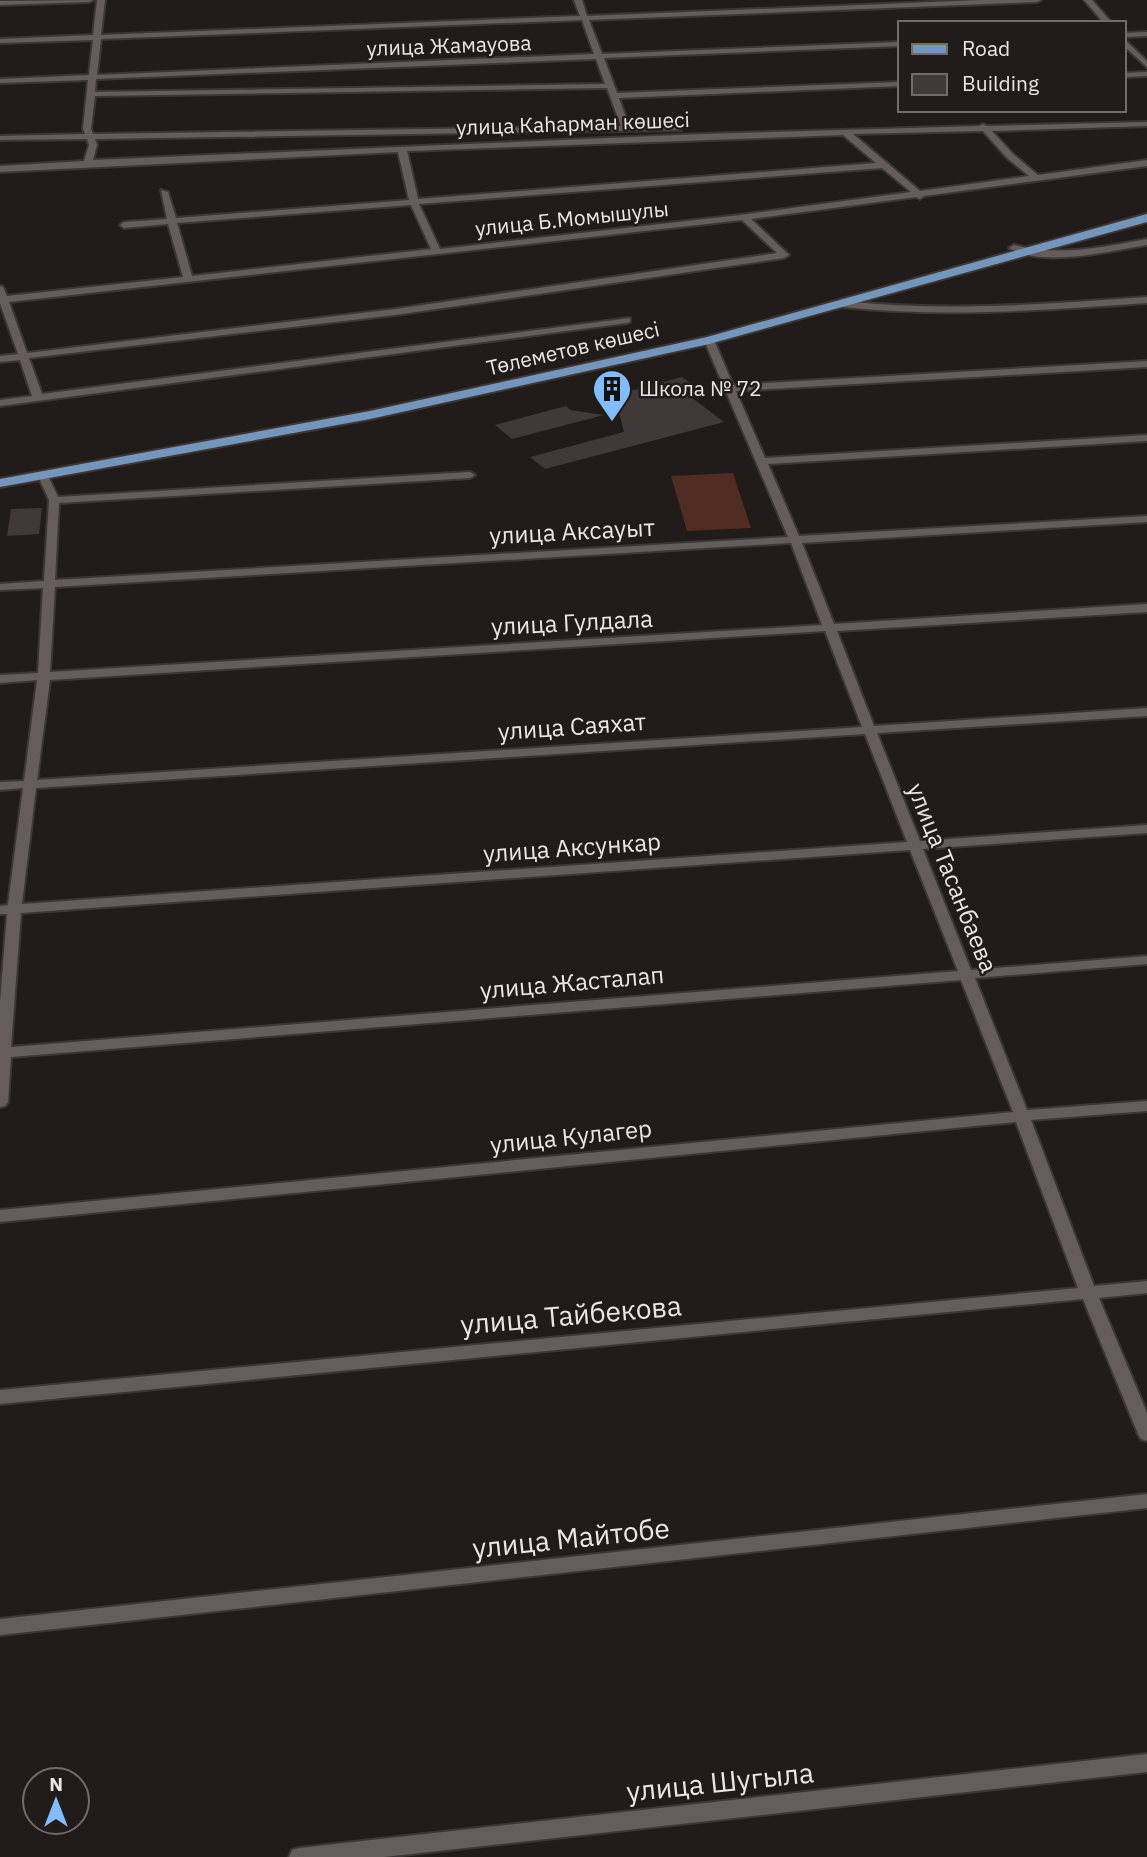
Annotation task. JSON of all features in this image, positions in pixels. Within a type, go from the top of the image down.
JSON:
[{"type":"main road","name":"Төлеметов көшесі","points":[[0,484],[370,415],[709,340],[843,304],[1147,213]]},
{"type":"main road","name":"Төлеметов көшесі","points":[[0,477],[445,392],[693,337],[1147,218]]},
{"type":"street","points":[[0,3],[89,0]]},
{"type":"street","points":[[88,163],[93,145],[87,129],[101,0]]},
{"type":"street","points":[[578,0],[626,129]]},
{"type":"street","points":[[0,41],[1037,0]]},
{"type":"street","points":[[1088,0],[1106,21]]},
{"type":"street","points":[[1126,35],[1147,34]]},
{"type":"street","points":[[1126,43],[1147,65]]},
{"type":"street","name":"улица Жамауова","points":[[0,81],[898,44]]},
{"type":"street","points":[[1126,75],[1147,74]]},
{"type":"street","points":[[614,96],[898,84]]},
{"type":"street","points":[[91,94],[611,86]]},
{"type":"street","name":"улица Каһарман көшесі","points":[[0,169],[702,136],[983,126],[1147,124]]},
{"type":"street","points":[[983,126],[1010,156],[1037,179]]},
{"type":"street","points":[[0,138],[678,128],[695,130],[702,136]]},
{"type":"street","points":[[844,131],[920,196]]},
{"type":"street","points":[[402,149],[414,202],[437,252]]},
{"type":"street","name":"улица Б.Момышулы","points":[[1,296],[188,279],[745,218],[1147,163]]},
{"type":"street","points":[[124,225],[884,165]]},
{"type":"street","points":[[164,192],[188,279]]},
{"type":"street","points":[[0,359],[395,312],[784,255],[745,218]]},
{"type":"street","points":[[1019,251],[1087,251],[1147,242]]},
{"type":"street","points":[[1,296],[38,398]]},
{"type":"street","points":[[843,304],[898,310],[938,310],[1147,300]]},
{"type":"street","points":[[0,403],[627,320]]},
{"type":"street","name":"улица Тасанбаева","points":[[709,340],[795,540],[1022,1116],[1087,1292],[1147,1434]]},
{"type":"street","points":[[730,388],[1147,364]]},
{"type":"street","points":[[761,461],[1147,438]]},
{"type":"street","points":[[54,500],[470,475]]},
{"type":"street","points":[[0,1102],[7,909],[44,676],[54,500],[43,476]]},
{"type":"street","name":"улица Аксауыт","points":[[0,587],[1147,519]]},
{"type":"street","name":"улица Гулдала","points":[[0,679],[1147,608]]},
{"type":"street","name":"улица Саяхат","points":[[0,786],[1147,712]]},
{"type":"street","name":"улица Аксункар","points":[[7,909],[1147,829]]},
{"type":"street","name":"улица Жасталап","points":[[3,1053],[1147,960]]},
{"type":"street","name":"улица Кулагер","points":[[0,1216],[1147,1106]]},
{"type":"street","name":"улица Тайбекова","points":[[0,1396],[1147,1287]]},
{"type":"street","name":"улица Майтобе","points":[[0,1627],[1147,1501]]},
{"type":"street","name":"улица Шугыла","points":[[299,1857],[1147,1763]]},
{"type":"shaded area","points":[[733,473],[751,528],[687,531],[671,476]]},
{"type":"building","name":"Школа № 72","points":[[682,377],[700,390],[687,394],[724,422],[545,469],[530,457],[624,432],[617,404],[624,403],[615,395]]},
{"type":"building","points":[[566,406],[570,410],[604,415],[512,439],[495,425]]},
{"type":"building","points":[[42,508],[39,534],[7,536],[11,509]]},
{"type":"place","name":"Школа № 72","points":[[612,423]]}]
